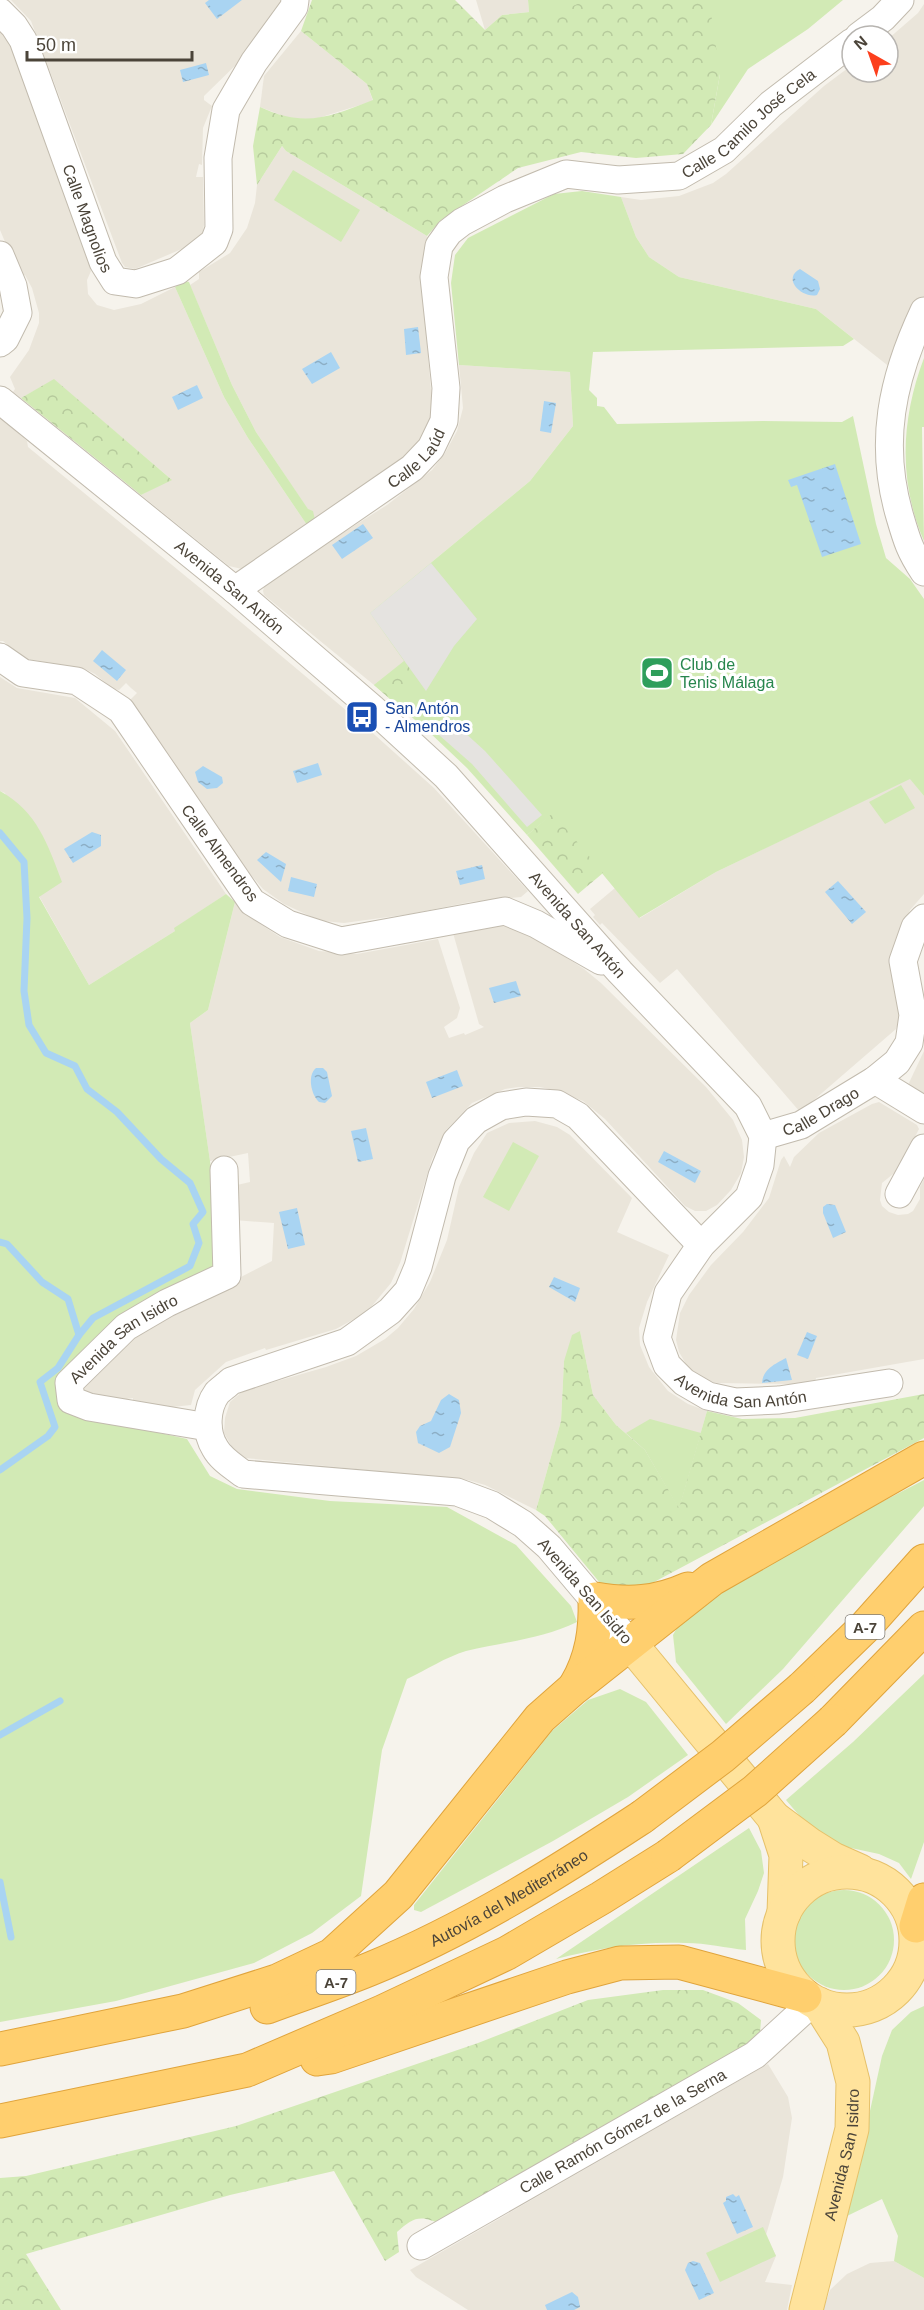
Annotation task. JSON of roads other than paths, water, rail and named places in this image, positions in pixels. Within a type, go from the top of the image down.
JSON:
[{"type":"highway","points":[[574,1688],[587,1663],[594,1641],[595,1599],[620,1603],[660,1600],[712,1579],[924,1458]]},
{"type":"highway","name":"Autovía del Mediterráneo","points":[[0,2067],[21,2066],[218,2024],[371,1969],[468,1923],[516,1897],[559,1872],[642,1817],[723,1756],[802,1688],[866,1626],[924,1561]]},
{"type":"highway","points":[[0,2049],[183,2011],[277,1981],[332,1955],[398,1895],[540,1719],[574,1688],[712,1579]]},
{"type":"highway","name":"A-7","points":[[0,2121],[247,2070],[382,2012],[507,1953],[668,1856],[755,1791],[833,1721],[924,1628]]},
{"type":"highway","points":[[247,2070],[331,2057],[567,1977],[620,1963],[679,1962],[812,2001]]},
{"type":"main road","name":"Avenida San Isidro","points":[[630,1643],[774,1818],[833,1859],[868,1874]]},
{"type":"main road","name":"Avenida San Isidro","points":[[774,1818],[786,1856],[784,1913]]},
{"type":"main road","points":[[848,1871],[868,1874],[884,1882],[898,1894],[909,1909],[919,1941],[902,1984],[887,1998],[870,2006],[851,2010],[835,2009],[812,2001],[792,1983],[783,1967],[778,1949],[779,1930],[784,1913],[795,1896],[810,1883],[828,1874],[848,1871]]},
{"type":"main road","name":"Avenida San Isidro","points":[[806,2310],[852,2129],[853,2082],[843,2042],[812,2001]]},
{"type":"street","name":"Calle Magnolios","points":[[0,12],[14,26],[23,40],[103,262],[115,281],[136,284],[177,271],[214,242],[219,229],[218,158],[226,110],[254,62],[294,7],[296,0]]},
{"type":"street","points":[[875,24],[900,0]]},
{"type":"street","name":"Calle Camilo José Cela","points":[[439,246],[449,232],[462,222],[505,199],[566,174],[618,180],[679,176],[724,150],[771,104],[840,51]]},
{"type":"street","name":"Calle Laúd","points":[[235,590],[412,468],[431,448],[444,421],[446,388],[434,277],[439,246]]},
{"type":"street","points":[[0,255],[13,286],[18,313],[5,339],[0,343]]},
{"type":"street","points":[[924,311],[902,367],[888,427],[888,465],[897,508],[910,552],[924,572]]},
{"type":"street","name":"Avenida San Antón","points":[[0,400],[235,590],[372,708],[446,776],[620,972],[748,1106],[763,1136],[760,1165],[749,1197],[701,1245],[668,1293],[657,1338],[667,1365],[684,1382],[708,1396],[735,1402],[779,1400],[890,1383]]},
{"type":"street","name":"Calle Almendros","points":[[0,657],[23,673],[77,681],[121,710],[252,902],[288,924],[341,941],[505,911],[536,924],[620,972]]},
{"type":"street","name":"Calle Drago","points":[[763,1136],[801,1125],[875,1080],[897,1062],[909,1043],[913,1015],[903,961],[915,927],[924,918]]},
{"type":"street","name":"Calle Drago","points":[[875,1080],[924,1110]]},
{"type":"street","points":[[208,1427],[209,1411],[217,1394],[231,1381],[347,1342],[390,1311],[408,1291],[418,1267],[442,1176],[456,1141],[476,1120],[501,1106],[525,1102],[557,1104],[578,1116],[701,1245]]},
{"type":"street","points":[[899,1194],[924,1148]]},
{"type":"street","name":"Avenida San Isidro","points":[[224,1170],[227,1275],[167,1303],[126,1328],[69,1383],[71,1400],[88,1407],[208,1427],[214,1447],[227,1462],[243,1474],[457,1492],[492,1505],[523,1524],[549,1547],[630,1643]]},
{"type":"street","name":"Calle Ramón Gómez de la Serna","points":[[421,2246],[755,2055],[812,2001]]},
{"type":"water","points":[[209,0],[242,0],[217,19],[205,3]]},
{"type":"water","points":[[206,63],[209,75],[183,82],[180,70]]},
{"type":"water","points":[[800,269],[818,281],[820,289],[817,295],[800,291],[793,283],[795,273]]},
{"type":"water","points":[[418,327],[421,353],[406,355],[404,329]]},
{"type":"water","points":[[331,352],[340,368],[312,384],[302,369]]},
{"type":"water","points":[[197,385],[203,398],[178,410],[172,397]]},
{"type":"water","points":[[544,401],[556,403],[551,433],[540,431]]},
{"type":"water","points":[[835,464],[861,544],[822,557],[797,485],[791,487],[788,480]]},
{"type":"water","points":[[363,524],[373,538],[342,559],[332,545]]},
{"type":"water","points":[[102,650],[126,670],[117,681],[93,661]]},
{"type":"water","points":[[318,763],[322,775],[297,783],[293,771]]},
{"type":"water","points":[[203,766],[222,777],[223,783],[217,788],[207,789],[198,782],[195,772]]},
{"type":"water","points":[[92,832],[101,835],[101,846],[73,863],[64,849]]},
{"type":"water","points":[[266,852],[286,864],[281,882],[257,860]]},
{"type":"water","points":[[482,865],[485,879],[460,885],[456,871]]},
{"type":"water","points":[[291,877],[317,884],[314,897],[288,891]]},
{"type":"water","points":[[838,881],[866,912],[852,924],[825,892]]},
{"type":"water","points":[[516,981],[521,996],[494,1003],[489,988]]},
{"type":"water","points":[[316,1068],[323,1068],[327,1072],[332,1096],[325,1103],[316,1099],[312,1090],[311,1080]]},
{"type":"water","points":[[457,1070],[463,1086],[432,1098],[426,1082]]},
{"type":"water","points":[[366,1128],[373,1159],[358,1162],[351,1131]]},
{"type":"water","points":[[664,1151],[701,1171],[695,1183],[658,1162]]},
{"type":"water","points":[[827,1204],[835,1205],[846,1232],[833,1238],[823,1213],[823,1207]]},
{"type":"water","points":[[297,1208],[305,1245],[288,1249],[279,1212]]},
{"type":"water","points":[[554,1277],[580,1288],[575,1302],[549,1287]]},
{"type":"water","points":[[807,1332],[817,1336],[808,1359],[797,1355]]},
{"type":"water","points":[[786,1358],[792,1380],[762,1383],[767,1371]]},
{"type":"water","points":[[449,1394],[459,1400],[461,1413],[450,1447],[439,1453],[418,1443],[416,1432],[420,1426],[431,1421],[441,1400]]},
{"type":"water","points":[[733,2194],[736,2197],[739,2195],[753,2227],[737,2234],[723,2203],[726,2197]]},
{"type":"water","points":[[693,2261],[700,2263],[714,2293],[699,2300],[685,2270],[688,2263]]},
{"type":"water","points":[[572,2292],[578,2297],[580,2307],[574,2310],[547,2310],[545,2305]]},
{"type":"waterway","points":[[0,833],[24,862],[27,918],[24,991],[29,1025],[46,1053],[75,1066],[87,1089],[117,1112],[161,1159],[190,1183],[203,1212],[193,1224],[199,1243],[190,1266],[93,1318],[58,1368],[40,1382],[55,1427],[48,1436],[0,1470]]},
{"type":"waterway","points":[[0,1242],[7,1244],[42,1282],[68,1299],[79,1335]]},
{"type":"waterway","points":[[0,1735],[60,1701]]},
{"type":"waterway","points":[[0,1882],[11,1937]]},
{"type":"place","name":"Club de Tenis Málaga","points":[[657,673]]},
{"type":"place","name":"San Antón - Almendros","points":[[362,717]]}]
